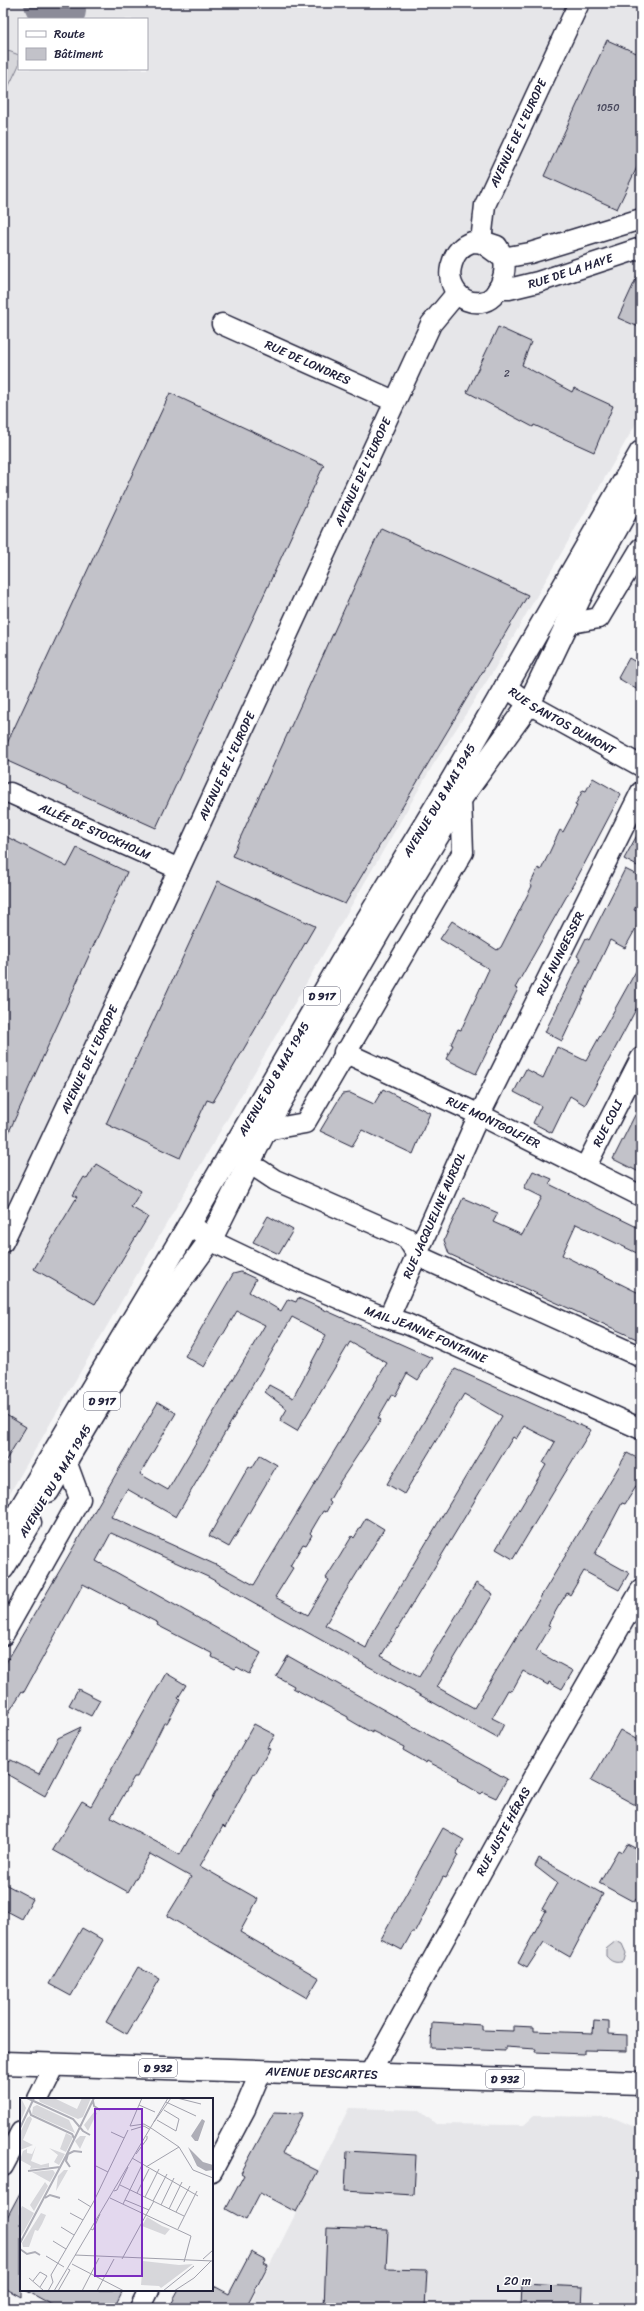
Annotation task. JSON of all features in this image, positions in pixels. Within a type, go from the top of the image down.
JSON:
[{"type":"main road","name":"AVENUE DU 8 MAI 1945","points":[[3,1538],[189,1224],[341,963],[452,780],[641,452]]},
{"type":"main road","name":"AVENUE DU 8 MAI 1945","points":[[3,1568],[140,1338],[215,1242],[275,1111],[380,930],[461,798],[529,704],[592,572],[641,485]]},
{"type":"main road","name":"AVENUE DESCARTES","points":[[3,2063],[641,2084]]},
{"type":"street","name":"AVENUE DE L'EUROPE","points":[[480,242],[485,205],[579,3]]},
{"type":"street","points":[[503,258],[502,281],[495,295],[482,302],[466,300],[456,294],[450,275],[454,258],[463,245],[472,242],[480,242],[503,258],[530,253],[636,220],[640,249]]},
{"type":"street","name":"RUE DE LA HAYE","points":[[498,289],[509,289],[538,282],[640,249]]},
{"type":"street","name":"AVENUE DE L'EUROPE","points":[[3,1242],[179,869],[430,324],[456,294]]},
{"type":"street","name":"RUE DE LONDRES","points":[[222,324],[394,401]]},
{"type":"street","points":[[566,624],[599,618],[641,548]]},
{"type":"street","name":"RUE SANTOS DUMONT","points":[[505,686],[529,704],[641,766]]},
{"type":"street","name":"RUE NUNGESSER","points":[[480,1115],[641,792]]},
{"type":"street","name":"ALLÉE DE STOCKHOLM","points":[[10,793],[179,869]]},
{"type":"street","points":[[266,1130],[304,1123],[344,1052],[462,852],[461,798]]},
{"type":"street","name":"RUE MONTGOLFIER","points":[[344,1052],[480,1115],[641,1196]]},
{"type":"street","name":"RUE COLI","points":[[585,1168],[641,1058]]},
{"type":"street","name":"RUE JACQUELINE AURIOL","points":[[389,1317],[418,1256],[480,1115]]},
{"type":"street","points":[[260,1170],[275,1180],[407,1238],[418,1256],[641,1356]]},
{"type":"street","name":"MAIL JEANNE FONTAINE","points":[[189,1224],[215,1242],[272,1270],[376,1314],[389,1317],[641,1429]]},
{"type":"street","points":[[3,1635],[80,1499],[66,1461]]},
{"type":"street","name":"RUE JUSTE HÉRAS","points":[[369,2075],[534,1776],[641,1590]]},
{"type":"street","points":[[38,2098],[55,2065]]},
{"type":"street","points":[[213,2169],[245,2110],[261,2072]]},
{"type":"street","points":[[3,2166],[20,2134]]},
{"type":"street","points":[[140,2308],[148,2291]]},
{"type":"shaded area","points":[[3,3],[641,3],[641,415],[494,670],[433,765],[3,1505]]},
{"type":"shaded area","points":[[3,49],[18,55],[18,67],[3,98]]},
{"type":"shaded area","points":[[616,1941],[622,1944],[626,1953],[624,1961],[614,1962],[606,1956],[606,1949]]},
{"type":"shaded area","points":[[349,2108],[419,2110],[436,2124],[524,2125],[534,2116],[612,2117],[641,2130],[640,2308],[248,2308]]},
{"type":"building","points":[[607,40],[641,55],[641,159],[617,209],[544,176]]},
{"type":"building","points":[[641,268],[641,328],[618,318]]},
{"type":"building","points":[[498,327],[531,342],[522,365],[572,392],[574,388],[613,406],[594,452],[534,425],[533,427],[467,392]]},
{"type":"building","points":[[170,393],[324,465],[156,828],[3,759],[3,752]]},
{"type":"building","points":[[381,528],[528,595],[345,904],[232,856]]},
{"type":"building","points":[[629,658],[641,665],[641,692],[618,678]]},
{"type":"building","points":[[593,778],[621,794],[578,876],[515,988],[518,989],[476,1074],[446,1059],[453,1045],[451,1044],[458,1029],[461,1030],[489,969],[440,939],[452,921],[497,950],[501,947],[532,886],[530,885],[538,868],[541,870],[560,830],[563,832],[577,806],[575,805],[583,790],[586,791]]},
{"type":"building","points":[[641,828],[641,868],[624,859]]},
{"type":"building","points":[[3,835],[67,867],[77,848],[127,872],[3,1145]]},
{"type":"building","points":[[625,869],[641,877],[641,896],[634,910],[641,913],[641,919],[625,948],[610,940],[562,1041],[545,1032],[581,959],[577,956],[586,938],[589,940]]},
{"type":"building","points":[[218,881],[315,926],[213,1102],[207,1100],[180,1158],[106,1124]]},
{"type":"building","points":[[641,962],[641,1000],[585,1105],[570,1096],[552,1133],[533,1123],[541,1106],[514,1092],[526,1069],[543,1078],[557,1047],[586,1061]]},
{"type":"building","points":[[383,1089],[430,1113],[413,1154],[362,1130],[352,1146],[320,1131],[342,1094],[350,1093],[374,1104]]},
{"type":"building","points":[[641,1103],[641,1173],[613,1159]]},
{"type":"building","points":[[96,1164],[141,1191],[131,1207],[148,1217],[95,1304],[34,1269],[77,1197],[73,1195],[84,1177],[87,1179]]},
{"type":"building","points":[[533,1171],[552,1179],[549,1184],[641,1229],[641,1255],[576,1224],[562,1255],[641,1294],[641,1341],[449,1254],[444,1240],[463,1198],[498,1213],[493,1222],[522,1235],[542,1197],[524,1188]]},
{"type":"building","points":[[268,1216],[293,1230],[279,1254],[253,1242]]},
{"type":"building","points":[[241,1272],[256,1279],[249,1292],[281,1311],[288,1299],[296,1302],[298,1298],[432,1358],[418,1380],[407,1373],[395,1396],[392,1394],[378,1418],[381,1420],[341,1480],[329,1501],[331,1503],[326,1512],[323,1511],[310,1533],[312,1535],[306,1545],[303,1544],[290,1566],[293,1568],[275,1597],[308,1615],[329,1580],[326,1578],[352,1536],[354,1538],[366,1518],[384,1529],[325,1625],[366,1648],[374,1630],[502,1416],[464,1394],[404,1494],[387,1484],[455,1369],[591,1430],[513,1559],[496,1549],[546,1465],[543,1463],[555,1442],[524,1426],[516,1439],[513,1437],[381,1656],[419,1677],[476,1583],[493,1594],[437,1687],[474,1708],[627,1453],[641,1460],[641,1479],[625,1504],[622,1503],[595,1554],[629,1573],[619,1590],[584,1571],[570,1595],[567,1593],[558,1607],[548,1625],[551,1626],[536,1651],[573,1671],[562,1689],[549,1682],[548,1685],[523,1671],[512,1691],[508,1690],[492,1718],[504,1724],[497,1738],[208,1577],[111,1533],[96,1561],[261,1653],[249,1674],[237,1667],[235,1669],[212,1657],[213,1654],[157,1625],[158,1623],[83,1584],[24,1692],[22,1691],[3,1722],[3,1668],[158,1402],[176,1413],[140,1474],[168,1490],[265,1325],[237,1311],[204,1367],[185,1356],[233,1274]],"holes":[[[292,1317],[326,1335],[293,1398],[269,1385],[265,1392],[287,1409],[280,1421],[297,1431],[350,1342],[387,1363],[254,1585],[225,1569],[111,1517],[127,1489],[176,1517]]]},
{"type":"building","points":[[3,1413],[26,1427],[3,1465]]},
{"type":"building","points":[[260,1455],[277,1465],[229,1547],[209,1536],[249,1466],[252,1468]]},
{"type":"building","points":[[288,1656],[507,1779],[496,1798],[483,1792],[481,1794],[457,1780],[459,1778],[427,1761],[426,1763],[403,1750],[404,1747],[372,1731],[372,1733],[348,1719],[348,1717],[293,1688],[294,1686],[276,1676]]},
{"type":"building","points":[[166,1673],[186,1685],[178,1698],[180,1700],[167,1723],[164,1723],[137,1777],[134,1777],[111,1817],[180,1855],[254,1724],[275,1735],[267,1748],[270,1749],[256,1773],[254,1773],[225,1828],[223,1826],[200,1866],[258,1899],[240,1932],[319,1978],[307,1998],[167,1916],[191,1877],[150,1854],[128,1892],[53,1850],[82,1801],[91,1806]]},
{"type":"building","points":[[78,1689],[100,1700],[91,1716],[69,1705]]},
{"type":"building","points":[[81,1727],[45,1796],[3,1772],[3,1762],[11,1760],[39,1774],[58,1738]]},
{"type":"building","points":[[620,1730],[641,1742],[641,1808],[591,1781]]},
{"type":"building","points":[[443,1828],[464,1840],[456,1854],[458,1855],[446,1878],[443,1877],[415,1932],[412,1932],[402,1950],[381,1939]]},
{"type":"building","points":[[627,1844],[641,1851],[641,1902],[636,1899],[634,1902],[599,1883],[618,1850],[622,1852]]},
{"type":"building","points":[[539,1858],[603,1894],[570,1957],[544,1942],[527,1968],[518,1963],[546,1911],[542,1909],[557,1883],[535,1866]]},
{"type":"building","points":[[3,1883],[33,1899],[22,1919],[3,1909]]},
{"type":"building","points":[[82,1928],[103,1940],[71,1996],[49,1984]]},
{"type":"building","points":[[138,1967],[160,1979],[127,2034],[106,2022]]},
{"type":"building","points":[[594,2021],[609,2022],[609,2034],[627,2035],[627,2051],[584,2050],[584,2054],[535,2052],[536,2049],[505,2047],[505,2051],[431,2048],[432,2022],[482,2025],[482,2030],[513,2031],[513,2026],[534,2027],[534,2031],[593,2033]]},
{"type":"building","points":[[274,2112],[303,2113],[282,2153],[318,2171],[296,2212],[260,2193],[246,2220],[226,2209],[244,2175],[241,2173]]},
{"type":"building","points":[[347,2151],[416,2155],[414,2195],[345,2191]]},
{"type":"building","points":[[20,2193],[21,2297],[3,2287],[3,2225]]},
{"type":"building","points":[[327,2228],[388,2230],[386,2269],[427,2270],[425,2308],[324,2308]]},
{"type":"building","points":[[251,2252],[266,2260],[264,2263],[268,2265],[248,2304],[256,2308],[169,2308],[178,2291],[213,2291],[213,2286],[229,2294]]},
{"type":"building","points":[[522,2284],[583,2287],[582,2308],[521,2308]]},
{"type":"building","points":[[27,2291],[122,2291],[114,2308],[58,2308]]},
{"type":"taxiway","points":[[48,3],[62,10]]}]
